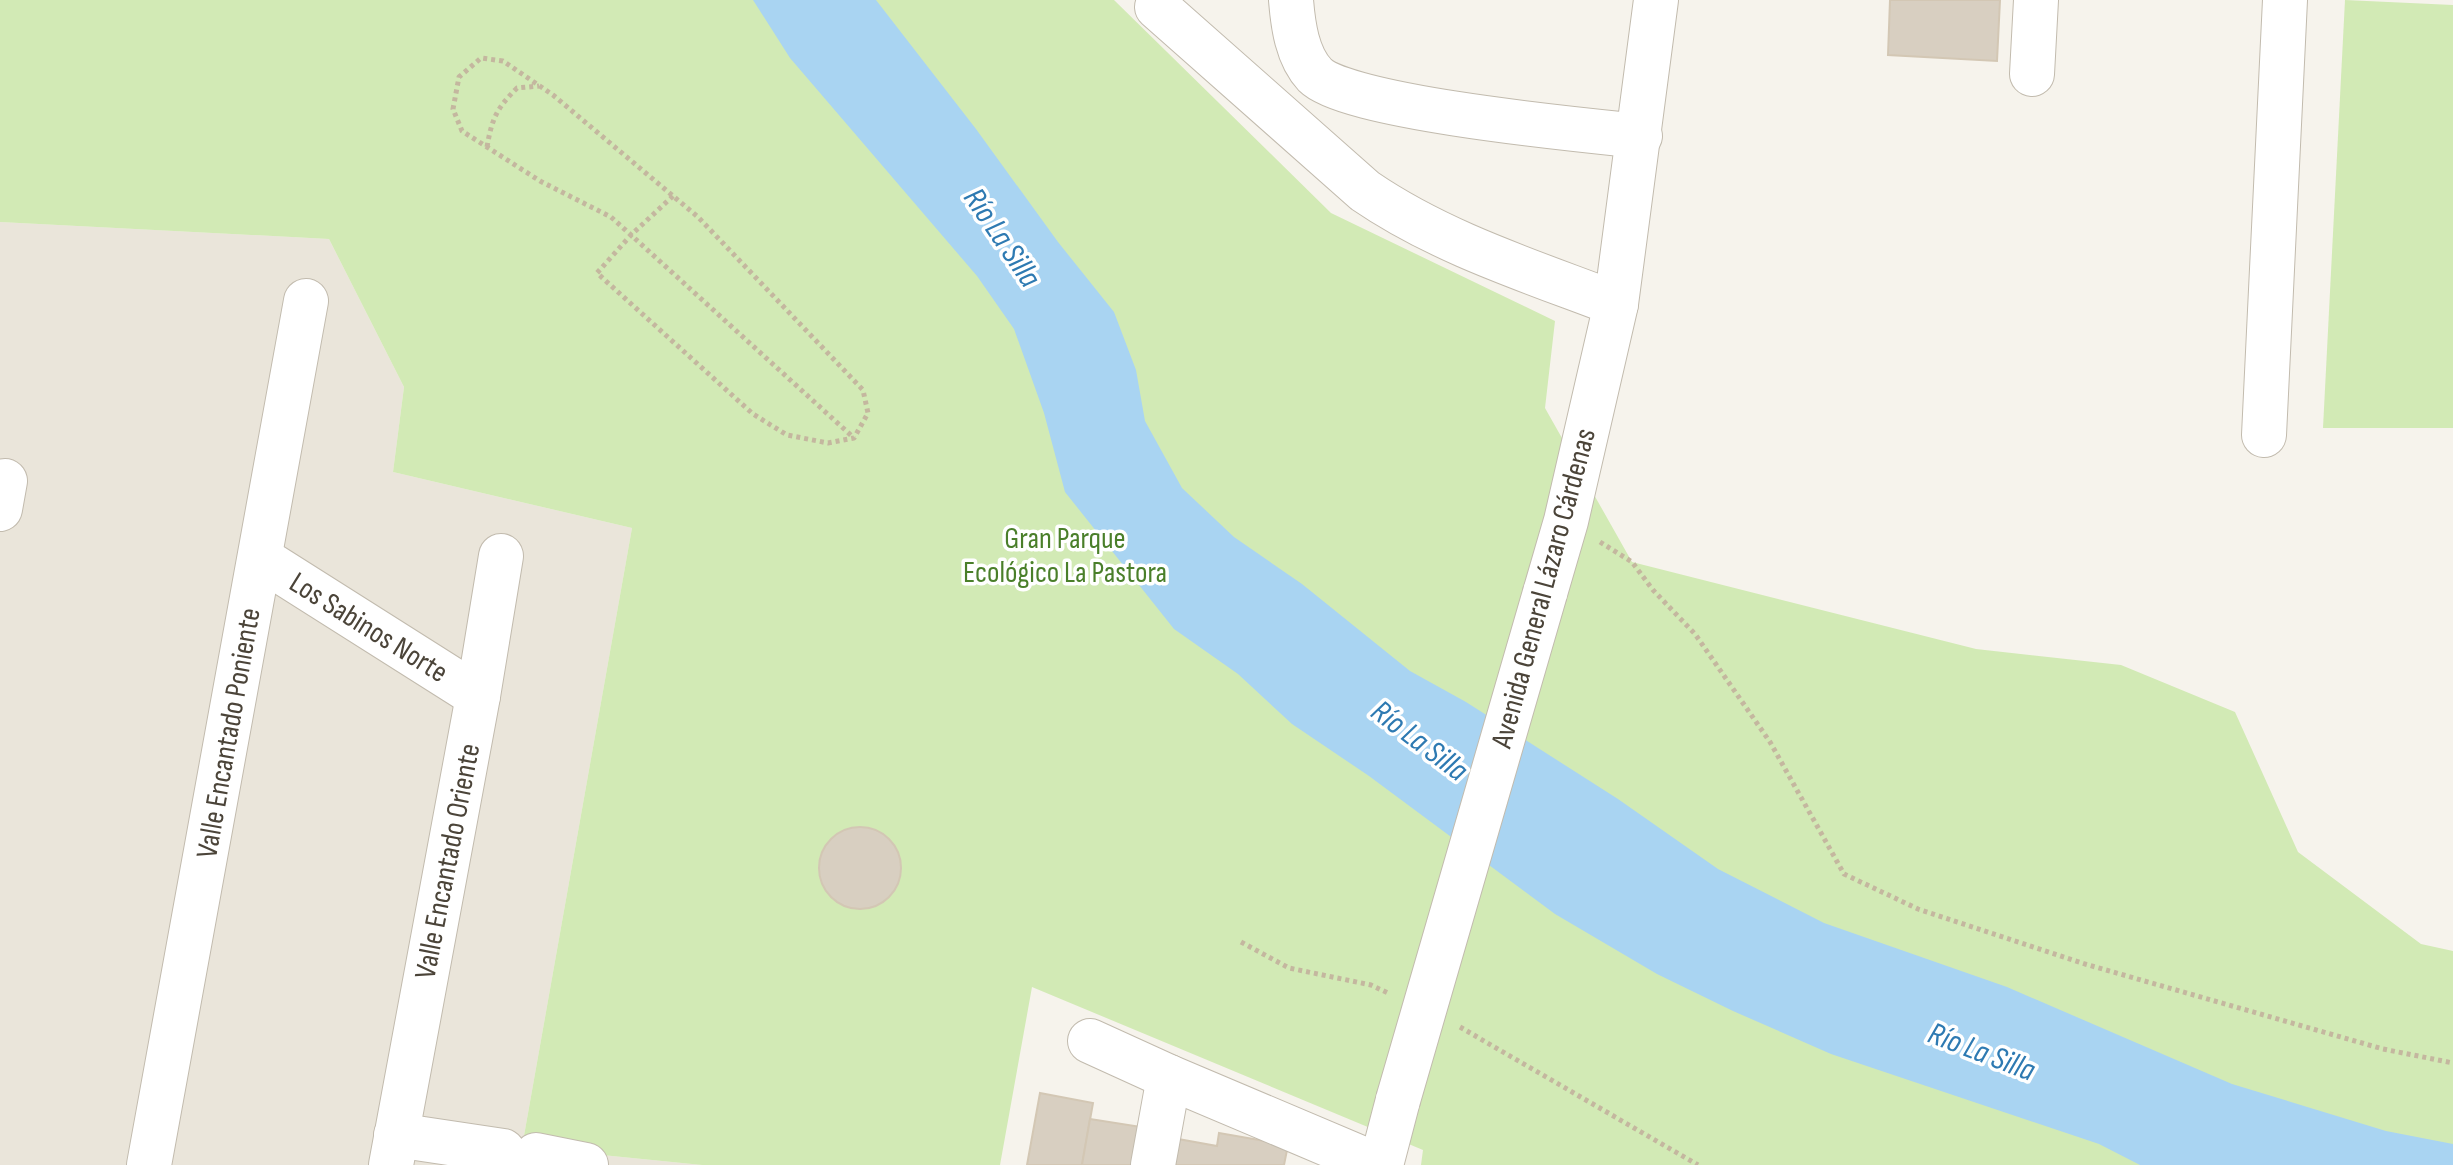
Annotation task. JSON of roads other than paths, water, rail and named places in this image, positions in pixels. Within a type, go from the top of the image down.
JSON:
[{"type":"street","points":[[1291,0],[1298,45],[1306,62],[1316,76],[1336,87],[1479,117],[1640,136]]},
{"type":"street","name":"Avenida General Lázaro Cárdenas","points":[[1379,1165],[1566,521],[1616,304],[1656,0]]},
{"type":"street","points":[[2032,74],[2036,0]]},
{"type":"street","points":[[2264,435],[2285,0]]},
{"type":"street","points":[[1157,7],[1365,191],[1402,217],[1468,247],[1616,304]]},
{"type":"street","name":"Valle Encantado Poniente","points":[[149,1165],[306,301]]},
{"type":"street","name":"Valle Encantado Oriente","points":[[393,1150],[478,696],[501,556]]},
{"type":"street","name":"Los Sabinos Norte","points":[[260,558],[478,696]]},
{"type":"street","points":[[1090,1041],[1379,1165]]},
{"type":"street","points":[[1153,1165],[1169,1077]]},
{"type":"street","points":[[393,1150],[520,1153],[586,1165]]},
{"type":"water","name":"Río La Silla","points":[[753,0],[876,0],[1114,312],[1136,370],[1145,421],[1182,488],[1234,537],[1302,584],[1410,671],[1466,702],[1618,799],[1718,869],[1824,923],[2007,987],[2232,1084],[2386,1131],[2453,1144],[2453,1165],[2140,1165],[2099,1144],[1831,1054],[1657,974],[1555,914],[1369,776],[1292,724],[1238,674],[1174,629],[1065,492],[1044,413],[1014,329],[977,276],[790,58]]},
{"type":"park label","name":"Gran Parque Ecológico La Pastora","points":[[1065,555]]}]
